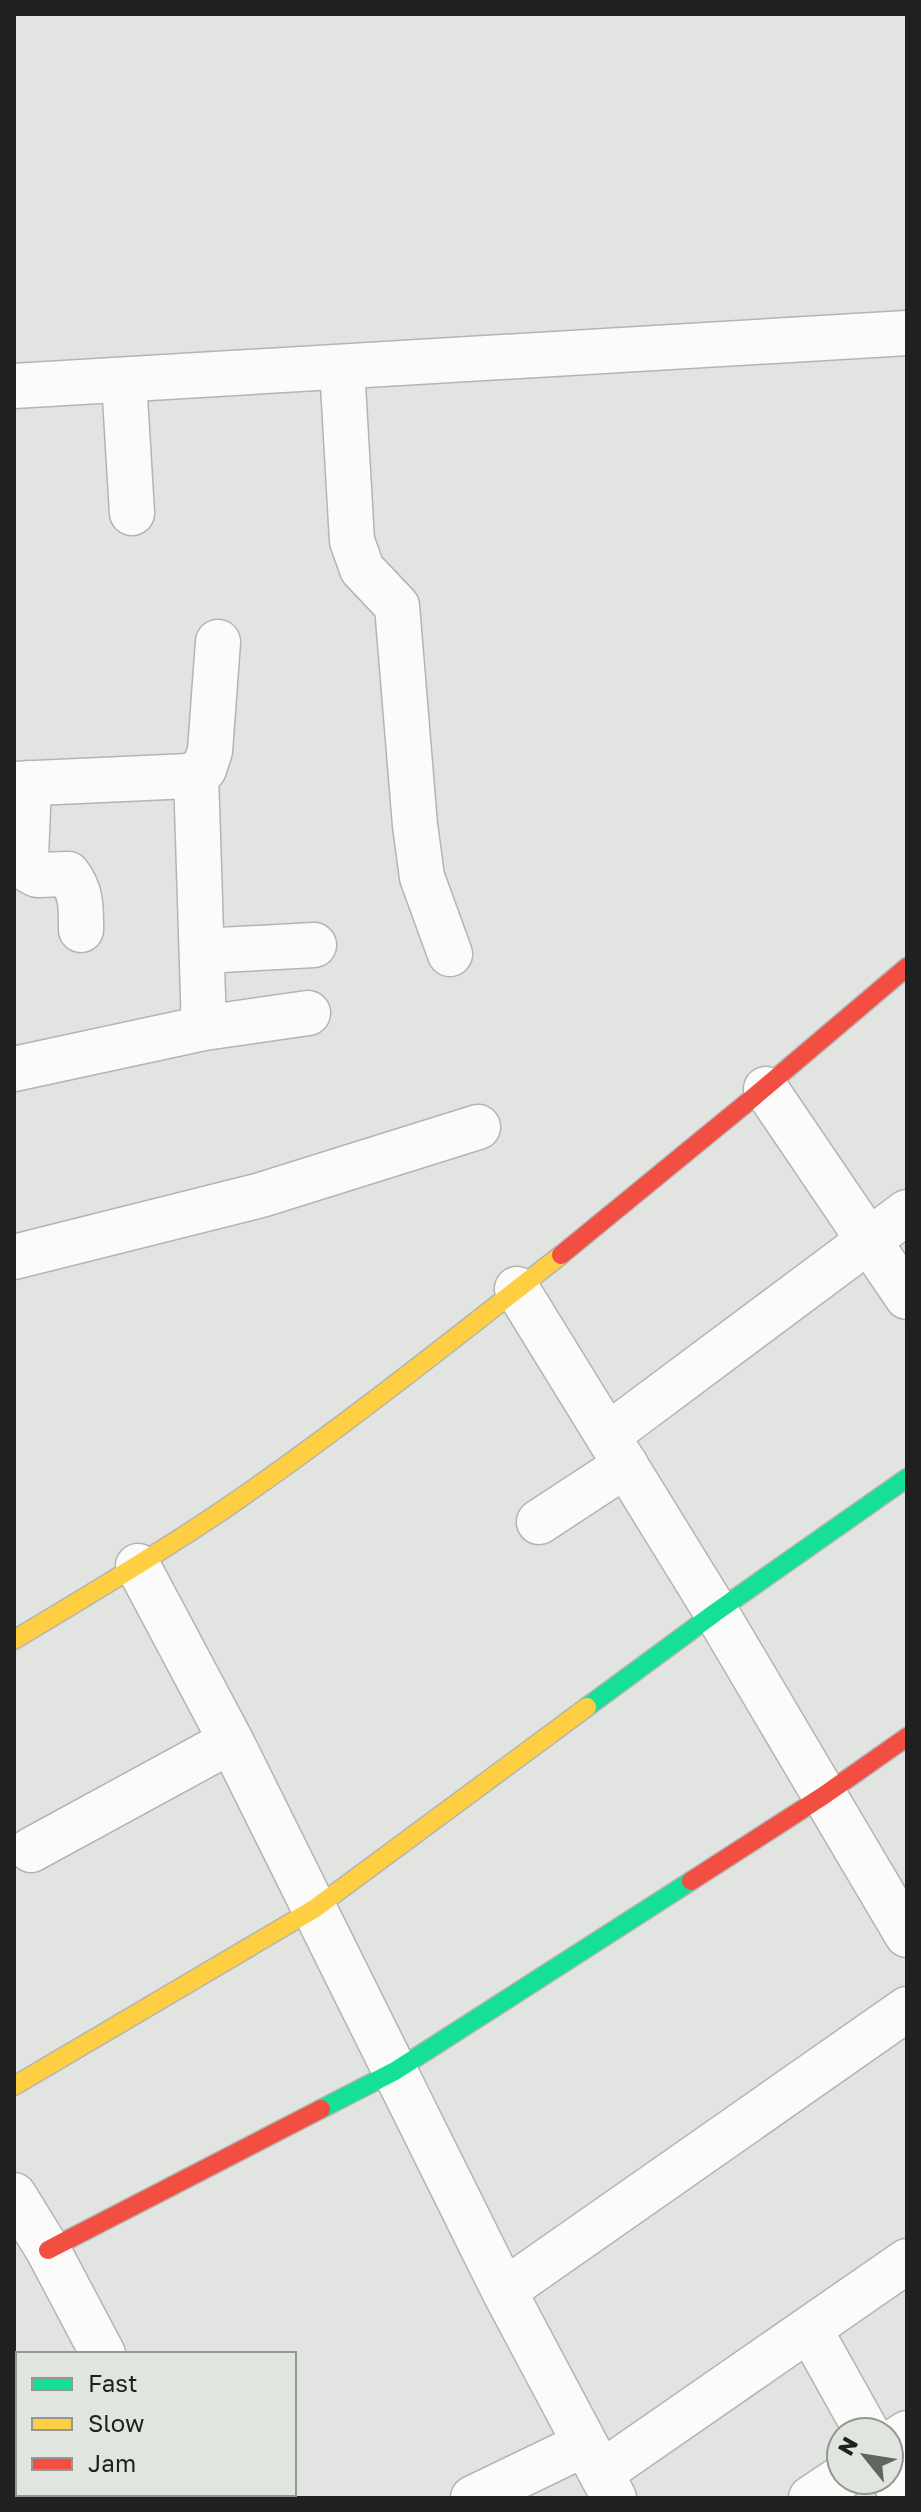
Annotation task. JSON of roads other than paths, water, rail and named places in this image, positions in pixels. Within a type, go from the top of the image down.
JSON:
[{"type":"street","points":[[14,386],[907,333]]},
{"type":"street","points":[[342,367],[352,541],[362,569],[397,606],[422,877],[450,954]]},
{"type":"street","points":[[124,380],[132,513]]},
{"type":"street","points":[[81,930],[81,900],[77,886],[68,874],[37,875],[28,870],[22,783],[196,774],[204,769],[208,760],[218,642]]},
{"type":"street","points":[[196,774],[204,1028]]},
{"type":"street","points":[[202,951],[314,945]]},
{"type":"street","points":[[14,1640],[138,1566],[258,1485],[517,1289],[766,1089],[907,967]]},
{"type":"street","points":[[14,1069],[204,1028],[308,1013]]},
{"type":"street","points":[[766,1089],[907,1297]]},
{"type":"street","points":[[14,1257],[261,1195],[478,1127]]},
{"type":"street","points":[[539,1522],[617,1450],[907,1212]]},
{"type":"street","points":[[517,1289],[716,1612],[907,1935]]},
{"type":"street","points":[[14,2086],[314,1909],[716,1612],[907,1478]]},
{"type":"street","points":[[138,1566],[231,1741],[504,2291],[600,2472]]},
{"type":"street","points":[[48,2250],[395,2071],[823,1796],[907,1737]]},
{"type":"street","points":[[31,1850],[231,1741]]},
{"type":"street","points":[[504,2291],[907,2009]]},
{"type":"street","points":[[14,2195],[48,2250],[102,2352]]},
{"type":"street","points":[[473,2498],[600,2472],[907,2261]]},
{"type":"street","points":[[810,2330],[858,2416]]}]
